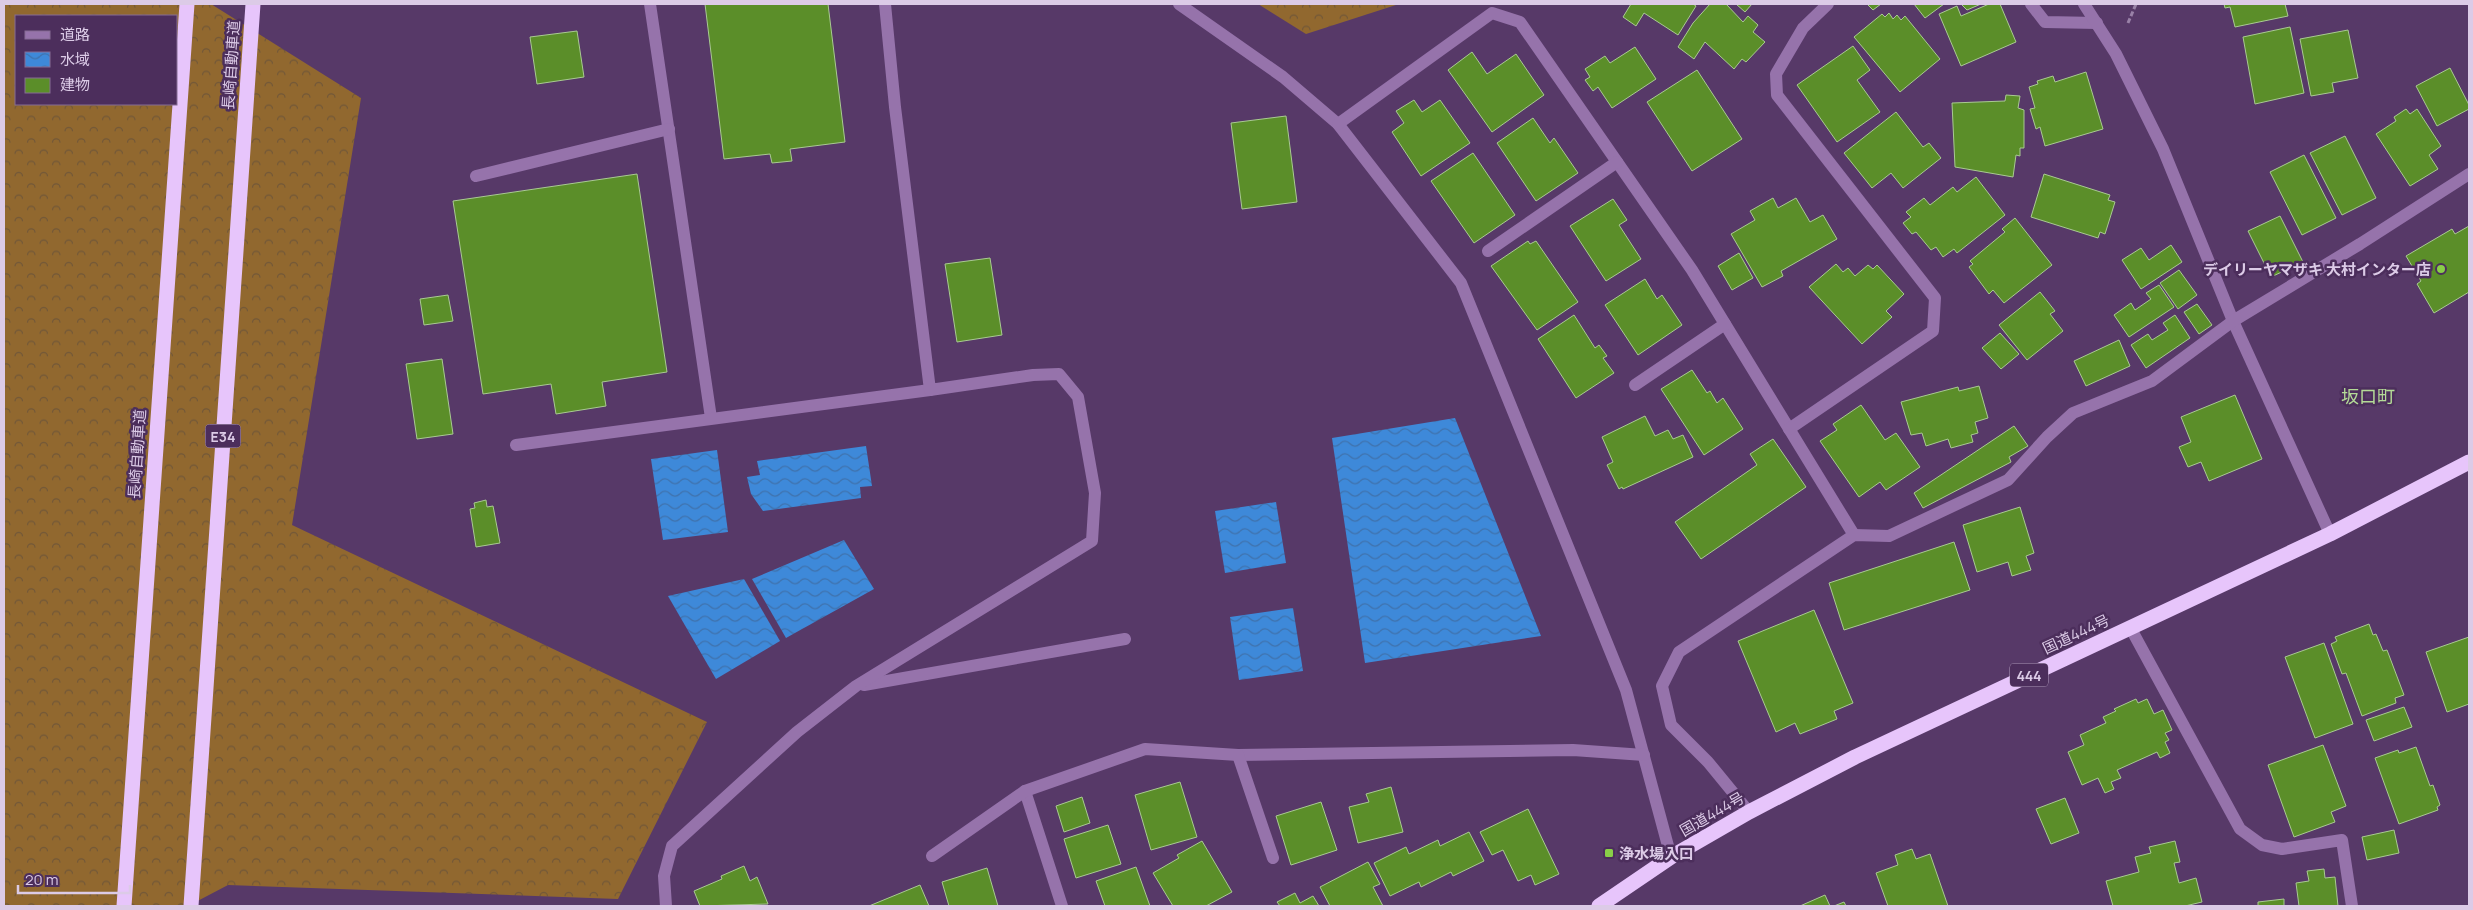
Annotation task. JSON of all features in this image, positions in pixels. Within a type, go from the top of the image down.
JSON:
[{"type":"highway","name":"長崎自動車道","points":[[124,906],[125,867],[187,4]]},
{"type":"highway","name":"長崎自動車道","points":[[191,906],[253,4]]},
{"type":"highway","name":"国道444号","points":[[1599,906],[1671,857],[1749,812],[1855,757],[2330,534],[2469,462]]},
{"type":"street","points":[[650,4],[711,418]]},
{"type":"street","points":[[885,4],[895,107],[930,390]]},
{"type":"street","points":[[1179,4],[1284,77],[1338,124],[1461,283],[1626,690],[1671,857]]},
{"type":"street","points":[[1789,429],[1933,331],[1935,298],[1777,95],[1776,74],[1802,28],[1828,4]]},
{"type":"street","points":[[2031,4],[2045,22],[2096,23]]},
{"type":"street","points":[[2084,4],[2116,54],[2163,149],[2233,321],[2330,534]]},
{"type":"street","points":[[1338,124],[1492,13],[1520,22],[1692,270],[1854,534]]},
{"type":"street","points":[[476,176],[669,129]]},
{"type":"street","points":[[1488,251],[1617,162]]},
{"type":"street","points":[[1749,812],[1708,762],[1671,725],[1662,686],[1679,652],[1854,534],[1889,536],[2008,480],[2047,437],[2073,413],[2152,381],[2233,321],[2360,244],[2469,174]]},
{"type":"street","points":[[1635,385],[1725,324]]},
{"type":"street","points":[[516,445],[1033,375],[1059,374],[1078,397],[1095,492],[1092,542],[856,686],[797,732],[672,846],[664,876],[666,906]]},
{"type":"street","points":[[2130,627],[2240,829],[2262,845],[2282,849],[2342,840],[2352,906]]},
{"type":"street","points":[[856,686],[1125,639]]},
{"type":"street","points":[[932,856],[1025,791],[1145,749],[1238,755],[1573,750],[1644,755]]},
{"type":"street","points":[[1238,755],[1273,858]]},
{"type":"street","points":[[1025,791],[1062,906]]},
{"type":"green space","points":[[4,4],[211,4],[361,98],[292,525],[707,722],[618,899],[228,885],[188,906],[4,906]]},
{"type":"green space","points":[[1258,4],[1399,4],[1306,34]]},
{"type":"water","points":[[1455,418],[1541,636],[1365,663],[1332,438]]},
{"type":"water","points":[[866,446],[872,486],[860,487],[861,498],[763,511],[751,494],[747,477],[760,475],[757,461]]},
{"type":"water","points":[[717,450],[728,532],[663,540],[651,459]]},
{"type":"water","points":[[1276,502],[1286,563],[1225,573],[1215,511]]},
{"type":"water","points":[[844,540],[874,589],[786,638],[752,579]]},
{"type":"water","points":[[744,579],[780,641],[716,679],[668,596]]},
{"type":"water","points":[[1293,608],[1303,671],[1239,680],[1230,617]]},
{"type":"building","points":[[705,4],[828,4],[845,142],[790,149],[792,161],[772,163],[770,154],[724,159]]},
{"type":"building","points":[[1631,4],[1693,4],[1696,6],[1678,35],[1644,13],[1636,26],[1623,17]]},
{"type":"building","points":[[1710,4],[1726,4],[1743,22],[1748,16],[1758,25],[1753,32],[1765,42],[1746,62],[1742,59],[1734,69],[1705,42],[1694,59],[1678,47],[1693,23]]},
{"type":"building","points":[[1736,4],[1752,4],[1745,12]]},
{"type":"building","points":[[1867,4],[1881,4],[1873,10]]},
{"type":"building","points":[[1914,4],[1944,4],[1925,18]]},
{"type":"building","points":[[1961,4],[1981,4],[1967,10]]},
{"type":"building","points":[[1989,4],[2000,4],[2016,42],[1961,66],[1939,14],[1957,6],[1961,16]]},
{"type":"building","points":[[2224,4],[2285,4],[2288,16],[2235,27],[2230,7],[2225,8]]},
{"type":"building","points":[[1889,13],[1893,19],[1897,15],[1901,20],[1905,16],[1940,59],[1900,92],[1854,37],[1882,14],[1885,17]]},
{"type":"building","points":[[2290,27],[2304,93],[2255,104],[2243,37]]},
{"type":"building","points":[[2348,30],[2358,78],[2332,83],[2334,92],[2311,96],[2300,39]]},
{"type":"building","points":[[577,31],[584,77],[537,84],[530,37]]},
{"type":"building","points":[[1853,46],[1870,70],[1857,80],[1880,112],[1837,142],[1797,85]]},
{"type":"building","points":[[1635,47],[1656,79],[1612,108],[1598,87],[1593,91],[1585,80],[1590,77],[1585,69],[1605,56],[1610,63]]},
{"type":"building","points":[[1472,52],[1487,74],[1516,54],[1544,95],[1492,132],[1448,70]]},
{"type":"building","points":[[2450,68],[2469,105],[2469,109],[2437,126],[2416,86]]},
{"type":"building","points":[[1697,70],[1742,139],[1692,171],[1647,102]]},
{"type":"building","points":[[2086,72],[2103,129],[2045,146],[2040,127],[2036,129],[2030,109],[2035,108],[2029,87],[2038,84],[2037,81],[2053,76],[2055,82]]},
{"type":"building","points":[[2006,95],[2020,96],[2018,108],[2024,110],[2024,148],[2020,148],[2020,156],[2016,155],[2013,177],[1955,167],[1952,103],[2005,101]]},
{"type":"building","points":[[1414,100],[1422,112],[1440,100],[1470,143],[1421,176],[1392,132],[1404,123],[1396,111]]},
{"type":"building","points":[[2406,109],[2410,114],[2417,109],[2441,146],[2429,155],[2438,169],[2410,186],[2376,134],[2396,121],[2394,117]]},
{"type":"building","points":[[1896,112],[1923,147],[1929,143],[1941,158],[1903,188],[1891,173],[1872,188],[1844,153]]},
{"type":"building","points":[[1286,116],[1297,202],[1242,209],[1231,123]]},
{"type":"building","points":[[1533,118],[1550,143],[1554,138],[1578,173],[1536,201],[1497,143]]},
{"type":"building","points":[[2345,136],[2376,198],[2342,215],[2310,153]]},
{"type":"building","points":[[1473,153],[1515,215],[1474,243],[1431,181]]},
{"type":"building","points":[[2304,155],[2336,218],[2302,235],[2270,172]]},
{"type":"building","points":[[637,174],[667,372],[602,382],[606,406],[556,414],[551,384],[483,394],[453,201]]},
{"type":"building","points":[[2044,174],[2110,195],[2108,200],[2115,202],[2105,234],[2100,232],[2098,238],[2031,217]]},
{"type":"building","points":[[1976,177],[2005,215],[1957,253],[1954,249],[1943,257],[1936,247],[1931,250],[1916,232],[1912,234],[1903,223],[1911,217],[1906,212],[1924,198],[1930,205],[1953,187],[1957,192]]},
{"type":"building","points":[[1773,198],[1778,208],[1796,198],[1810,222],[1823,215],[1837,239],[1781,271],[1783,276],[1762,287],[1731,234],[1755,220],[1750,211]]},
{"type":"building","points":[[1613,199],[1627,220],[1619,225],[1641,259],[1606,281],[1570,226]]},
{"type":"building","points":[[2280,216],[2303,262],[2271,277],[2248,231]]},
{"type":"building","points":[[2015,218],[2052,265],[2004,303],[1993,290],[1989,294],[1969,267],[1973,264],[1970,261],[2005,232],[2002,229]]},
{"type":"building","name":"デイリーヤマザキ 大村インター店","points":[[2469,226],[2469,292],[2434,313],[2417,284],[2421,281],[2406,256],[2452,229],[2455,234]]},
{"type":"building","points":[[1528,241],[1530,244],[1536,241],[1578,302],[1537,330],[1491,266]]},
{"type":"building","points":[[2171,245],[2182,262],[2141,289],[2122,260],[2141,248],[2149,260]]},
{"type":"building","points":[[1739,253],[1753,278],[1732,290],[1718,266]]},
{"type":"building","points":[[990,258],[1002,335],[957,342],[945,264]]},
{"type":"building","points":[[1836,264],[1843,272],[1848,268],[1855,276],[1868,265],[1873,269],[1877,265],[1904,294],[1886,311],[1892,317],[1862,344],[1809,287]]},
{"type":"building","points":[[2179,270],[2197,295],[2178,309],[2160,283]]},
{"type":"building","points":[[1645,279],[1657,299],[1662,295],[1682,325],[1638,355],[1605,305]]},
{"type":"building","points":[[2159,285],[2174,307],[2129,337],[2114,315],[2131,303],[2135,310],[2151,299],[2146,293]]},
{"type":"building","points":[[2040,292],[2055,311],[2050,314],[2063,331],[2027,360],[1999,325]]},
{"type":"building","points":[[448,295],[453,321],[424,325],[420,299]]},
{"type":"building","points":[[2197,304],[2212,325],[2199,334],[2184,312]]},
{"type":"building","points":[[1574,315],[1595,348],[1599,345],[1607,356],[1603,358],[1614,373],[1576,398],[1538,339]]},
{"type":"building","points":[[2175,315],[2190,338],[2146,368],[2131,345],[2148,334],[2152,340],[2168,330],[2163,323]]},
{"type":"building","points":[[2000,333],[2019,354],[2001,369],[1982,348]]},
{"type":"building","points":[[2119,340],[2130,366],[2086,386],[2074,361]]},
{"type":"building","points":[[442,359],[453,434],[417,439],[406,364]]},
{"type":"building","points":[[1692,370],[1707,393],[1710,391],[1717,403],[1723,398],[1743,429],[1704,455],[1661,389]]},
{"type":"building","points":[[1979,386],[1988,418],[1975,422],[1978,433],[1971,435],[1973,442],[1951,448],[1948,439],[1926,446],[1922,433],[1911,435],[1901,402],[1958,387],[1959,391]]},
{"type":"building","points":[[2235,395],[2262,459],[2209,481],[2201,462],[2188,467],[2179,447],[2191,442],[2181,417]]},
{"type":"building","points":[[1861,405],[1885,440],[1896,433],[1920,467],[1886,490],[1880,482],[1859,497],[1820,441],[1837,430],[1833,424]]},
{"type":"building","points":[[1645,416],[1655,436],[1668,430],[1673,439],[1683,435],[1693,457],[1623,489],[1622,487],[1619,489],[1607,465],[1613,462],[1602,437]]},
{"type":"building","points":[[2014,426],[2028,446],[2009,457],[2011,462],[1923,508],[1914,493]]},
{"type":"building","points":[[1773,439],[1806,487],[1701,559],[1675,522],[1757,465],[1750,454]]},
{"type":"building","points":[[486,500],[487,507],[493,506],[500,543],[476,547],[470,509],[475,508],[474,503]]},
{"type":"building","points":[[2020,507],[2034,553],[2026,556],[2031,570],[2012,576],[2008,562],[1977,572],[1963,525]]},
{"type":"building","points":[[1954,542],[1970,590],[1844,630],[1829,583]]},
{"type":"building","points":[[1814,610],[1853,703],[1834,711],[1837,719],[1800,734],[1795,723],[1776,732],[1738,641]]},
{"type":"building","points":[[2369,624],[2373,635],[2376,634],[2383,651],[2387,650],[2404,695],[2395,698],[2396,703],[2362,716],[2346,673],[2342,674],[2331,644],[2337,641],[2335,637]]},
{"type":"building","points":[[2469,637],[2469,704],[2447,712],[2426,652]]},
{"type":"building","points":[[2324,643],[2353,724],[2315,738],[2285,657]]},
{"type":"building","points":[[2136,699],[2138,703],[2147,699],[2154,714],[2163,710],[2172,730],[2165,733],[2169,740],[2165,742],[2170,753],[2160,758],[2157,752],[2117,770],[2121,778],[2111,782],[2114,789],[2105,793],[2098,778],[2082,785],[2068,752],[2084,745],[2080,735],[2106,723],[2103,717],[2116,711],[2114,709]]},
{"type":"building","points":[[2404,707],[2412,727],[2374,741],[2366,720]]},
{"type":"building","points":[[2323,745],[2346,806],[2331,812],[2335,822],[2294,837],[2268,765]]},
{"type":"building","points":[[2416,747],[2430,786],[2433,785],[2440,805],[2437,807],[2438,810],[2399,824],[2375,758],[2398,750],[2399,753]]},
{"type":"building","points":[[1180,782],[1197,837],[1151,850],[1135,795]]},
{"type":"building","points":[[1391,787],[1403,832],[1358,843],[1349,807],[1369,802],[1366,794]]},
{"type":"building","points":[[1082,797],[1090,823],[1064,832],[1056,806]]},
{"type":"building","points":[[2065,798],[2079,833],[2051,844],[2036,809]]},
{"type":"building","points":[[1321,802],[1337,850],[1291,865],[1276,816]]},
{"type":"building","points":[[1528,809],[1559,874],[1535,885],[1531,875],[1518,881],[1503,850],[1492,855],[1480,832]]},
{"type":"building","points":[[1108,825],[1121,864],[1076,878],[1064,839]]},
{"type":"building","points":[[2394,830],[2399,853],[2367,860],[2362,837]]},
{"type":"building","points":[[1469,832],[1484,861],[1453,876],[1451,872],[1421,887],[1419,882],[1390,896],[1374,863],[1406,847],[1409,854],[1438,840],[1440,846]]},
{"type":"building","points":[[1202,841],[1232,892],[1206,906],[1173,906],[1153,873],[1179,858],[1177,855]]},
{"type":"building","points":[[2175,841],[2180,862],[2174,863],[2179,883],[2196,878],[2202,902],[2185,906],[2113,906],[2106,881],[2139,872],[2135,857],[2151,853],[2149,847]]},
{"type":"building","points":[[1912,849],[1916,859],[1930,854],[1948,906],[1888,906],[1876,873],[1898,865],[1895,855]]},
{"type":"building","points":[[1368,862],[1380,884],[1373,887],[1383,906],[1330,906],[1320,887]]},
{"type":"building","points":[[744,866],[750,881],[757,877],[768,904],[700,906],[694,891],[722,879],[721,876]]},
{"type":"building","points":[[1136,867],[1150,906],[1105,906],[1096,881]]},
{"type":"building","points":[[987,868],[998,906],[949,906],[942,882]]},
{"type":"building","points":[[2324,869],[2325,878],[2335,877],[2338,906],[2299,906],[2296,883],[2309,881],[2307,871]]},
{"type":"building","points":[[920,885],[929,906],[869,906]]},
{"type":"building","points":[[1295,893],[1300,903],[1313,896],[1319,906],[1280,906],[1277,902]]},
{"type":"building","points":[[1825,895],[1830,906],[1800,906]]},
{"type":"building","points":[[2284,899],[2284,906],[2258,906],[2258,902]]},
{"type":"building","points":[[1844,902],[1846,906],[1834,906]]},
{"type":"place","name":"デイリーヤマザキ 大村インター店","points":[[2441,269]]},
{"type":"place","name":"浄水場入口","points":[[1609,853]]},
{"type":"district","name":"坂口町","points":[[2368,396]]}]
